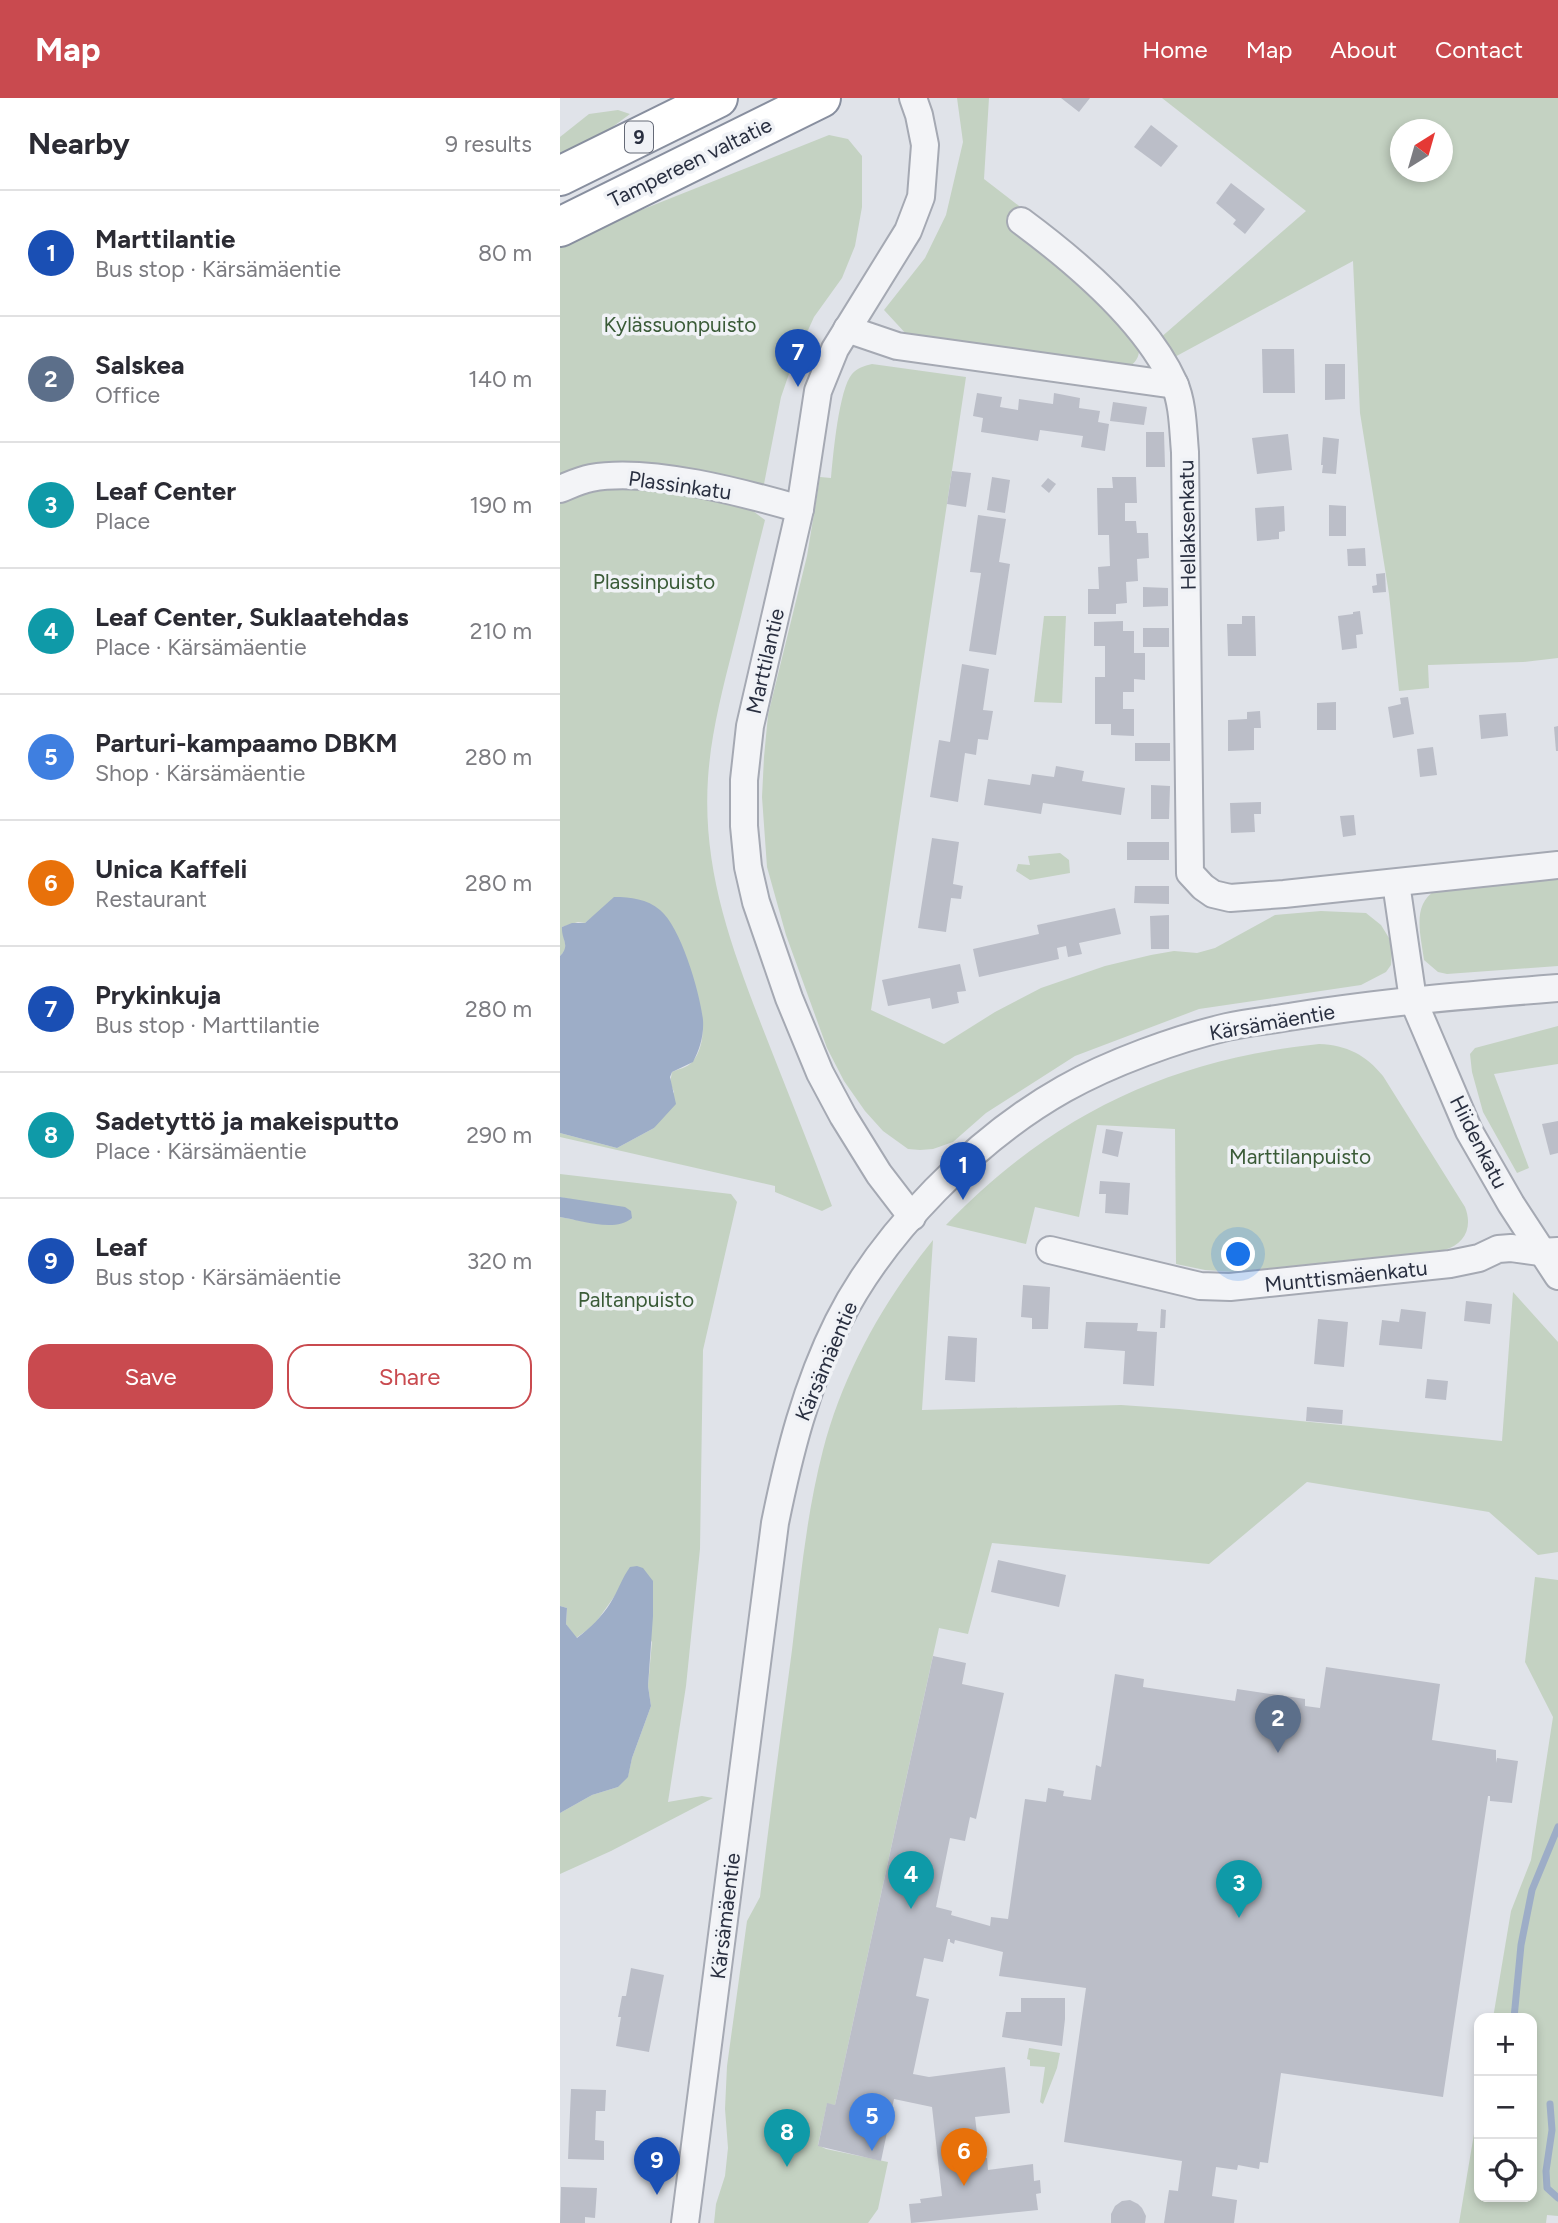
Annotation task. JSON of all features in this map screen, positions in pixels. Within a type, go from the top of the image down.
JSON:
[{"type":"highway","name":"9","points":[[560,176],[718,98]]},
{"type":"highway","name":"Tampereen valtatie","points":[[560,227],[821,98]]},
{"type":"street","name":"Marttilantie","points":[[912,1217],[856,1139],[820,1073],[768,942],[748,867],[744,826],[744,780],[750,726],[800,509],[818,391],[835,349],[908,231],[921,197],[925,145],[913,98]]},
{"type":"street","name":"Hellaksenkatu","points":[[1021,221],[1119,306],[1162,361],[1175,385],[1185,452],[1190,873],[1213,894],[1230,898],[1396,883]]},
{"type":"street","points":[[847,329],[897,346],[1175,385]]},
{"type":"street","name":"Plassinkatu","points":[[560,489],[591,478],[643,477],[711,487],[800,509]]},
{"type":"street","points":[[1396,883],[1558,865]]},
{"type":"street","name":"Hiidenkatu","points":[[1396,883],[1413,1000],[1469,1131],[1549,1251],[1558,1276]]},
{"type":"street","name":"Kärsämäentie","points":[[685,2223],[775,1523],[798,1422],[839,1321],[865,1276],[943,1183],[1026,1113],[1087,1078],[1180,1040],[1228,1027],[1413,1000],[1558,988]]},
{"type":"street","name":"Munttismäenkatu","points":[[1050,1250],[1200,1286],[1230,1287],[1450,1264],[1479,1258],[1498,1249],[1549,1251]]},
{"type":"green space","points":[[957,98],[989,98],[984,179],[1023,209],[1078,279],[1139,346],[1138,356],[1128,367],[908,336],[884,310],[925,258],[946,215],[963,142]]},
{"type":"green space","points":[[1162,98],[1558,98],[1558,658],[1523,662],[1428,665],[1429,688],[1399,691],[1389,594],[1360,413],[1353,261],[1171,359],[1159,339],[1306,211]]},
{"type":"green space","points":[[618,110],[630,114],[599,137],[560,160],[560,137],[589,114]]},
{"type":"green space","name":"Kylässuonpuisto","points":[[829,135],[848,139],[862,156],[862,207],[855,246],[842,278],[814,317],[791,368],[781,397],[764,484],[633,461],[560,476],[560,247],[611,222]]},
{"type":"green space","points":[[872,364],[966,377],[871,1010],[944,1044],[995,1012],[1041,988],[1105,966],[1151,955],[1174,951],[1197,953],[1215,948],[1275,915],[1321,911],[1366,913],[1381,925],[1389,938],[1392,951],[1391,965],[1386,972],[1361,985],[1199,1009],[1075,1056],[986,1113],[953,1142],[933,1149],[908,1149],[883,1131],[865,1111],[844,1081],[827,1048],[786,935],[767,867],[762,797],[768,715],[807,556],[820,477],[831,478],[837,423],[847,382],[856,370]]},
{"type":"green space","name":"Plassinpuisto","points":[[630,483],[749,508],[765,520],[714,729],[709,762],[707,812],[714,876],[721,906],[740,968],[832,1206],[822,1211],[775,1192],[775,1186],[560,1137],[560,1133],[617,1148],[654,1128],[674,1092],[670,1083],[672,1072],[692,1062],[699,1051],[702,1038],[701,1011],[600,911],[585,923],[578,922],[562,927],[566,949],[560,956],[560,497]]},
{"type":"green space","points":[[1044,616],[1066,616],[1062,703],[1034,702]]},
{"type":"green space","points":[[1060,853],[1069,860],[1070,873],[1030,880],[1016,871],[1018,864],[1030,865],[1028,856]]},
{"type":"green space","points":[[1558,877],[1558,966],[1447,974],[1438,972],[1424,960],[1420,912],[1428,896],[1436,890]]},
{"type":"green space","points":[[1558,1026],[1558,1064],[1494,1074],[1529,1168],[1517,1173],[1483,1112],[1470,1054],[1475,1048]]},
{"type":"green space","name":"Marttilanpuisto","points":[[1319,1044],[1338,1046],[1355,1052],[1370,1062],[1383,1076],[1465,1207],[1467,1228],[1457,1244],[1444,1250],[1234,1272],[1176,1264],[1175,1129],[1097,1125],[1079,1217],[1035,1207],[1026,1244],[946,1225],[986,1186],[1028,1153],[1071,1124],[1116,1099],[1163,1079],[1212,1064],[1264,1052]]},
{"type":"green space","name":"Paltanpuisto","points":[[560,1174],[731,1194],[737,1202],[703,1350],[700,1549],[686,1686],[668,1802],[702,1796],[713,1798],[560,1874],[560,1813],[592,1795],[618,1787],[628,1776],[651,1706],[648,1686],[652,1642],[616,1594],[594,1625],[576,1638],[566,1624],[567,1608],[560,1606],[560,1217],[598,1224],[623,1223],[588,1203],[560,1197]]},
{"type":"green space","points":[[933,1240],[922,1410],[1121,1405],[1502,1441],[1513,1292],[1558,1342],[1558,1552],[1538,1555],[1489,1512],[1307,1482],[1209,1564],[992,1543],[968,1634],[939,1628],[835,2105],[827,2104],[818,2145],[888,2162],[878,2209],[868,2223],[714,2223],[716,2204],[725,2176],[728,2148],[725,2109],[727,2066],[747,1921],[760,1897],[804,1550],[817,1475],[831,1421],[853,1366],[881,1313]]},
{"type":"green space","points":[[1535,1577],[1558,1580],[1558,2216],[1547,2215],[1546,2223],[1459,2223],[1474,2134],[1474,2202],[1537,2202],[1537,2013],[1494,2013],[1511,1911],[1531,1860],[1553,1717],[1525,1662]]},
{"type":"green space","points":[[1029,2048],[1060,2053],[1043,2104],[1040,2102],[1045,2067],[1030,2066],[1030,2060],[1027,2059]]},
{"type":"water","points":[[614,897],[644,901],[655,906],[668,918],[688,961],[698,994],[703,1026],[701,1042],[693,1062],[672,1072],[670,1077],[676,1104],[654,1128],[617,1148],[560,1133],[560,956],[565,949],[562,927],[572,923],[585,923]]},
{"type":"water","points":[[560,1197],[625,1207],[631,1211],[632,1218],[616,1225],[607,1225],[560,1217]]},
{"type":"water","points":[[630,1567],[643,1568],[653,1581],[648,1686],[651,1706],[628,1777],[618,1787],[592,1795],[560,1813],[560,1606],[567,1608],[566,1624],[577,1638],[604,1613]]},
{"type":"building","points":[[1061,98],[1090,98],[1079,112]]},
{"type":"building","points":[[1151,125],[1178,146],[1161,167],[1134,147]]},
{"type":"building","points":[[1231,183],[1265,209],[1245,234],[1233,224],[1236,220],[1216,203]]},
{"type":"building","points":[[1262,349],[1294,349],[1295,393],[1263,393]]},
{"type":"building","points":[[1325,364],[1345,364],[1345,399],[1325,400]]},
{"type":"building","points":[[977,393],[1002,397],[1000,407],[1018,410],[1019,399],[1053,404],[1054,393],[1080,398],[1079,408],[1100,411],[1098,422],[1109,424],[1105,451],[1081,447],[1083,436],[1040,430],[1038,441],[981,432],[983,418],[973,416]]},
{"type":"building","points":[[1113,402],[1147,407],[1144,425],[1110,421]]},
{"type":"building","points":[[1146,432],[1164,432],[1165,467],[1146,467]]},
{"type":"building","points":[[1288,434],[1292,470],[1257,474],[1252,438]]},
{"type":"building","points":[[1323,437],[1339,439],[1336,474],[1322,473]]},
{"type":"building","points":[[952,471],[971,473],[966,507],[947,504]]},
{"type":"building","points":[[992,477],[1010,480],[1005,513],[987,510]]},
{"type":"building","points":[[1112,477],[1136,477],[1137,503],[1125,503],[1125,521],[1136,521],[1137,533],[1148,533],[1149,558],[1137,559],[1138,581],[1126,582],[1127,603],[1116,604],[1116,614],[1088,614],[1088,589],[1099,589],[1098,567],[1110,566],[1109,535],[1098,535],[1097,488],[1113,488]]},
{"type":"building","points":[[1048,478],[1056,484],[1049,493],[1041,486]]},
{"type":"building","points":[[1329,505],[1346,506],[1346,536],[1329,536]]},
{"type":"building","points":[[1284,506],[1285,531],[1279,532],[1279,539],[1257,541],[1255,508]]},
{"type":"building","points":[[978,515],[1006,519],[999,562],[1010,564],[996,655],[969,651],[981,573],[970,572]]},
{"type":"building","points":[[1365,548],[1366,566],[1348,566],[1347,549]]},
{"type":"building","points":[[1385,573],[1386,592],[1373,593],[1372,586],[1377,585],[1376,574]]},
{"type":"building","points":[[1143,587],[1168,588],[1168,606],[1143,607]]},
{"type":"building","points":[[1360,611],[1363,634],[1356,635],[1357,648],[1342,650],[1338,616]]},
{"type":"building","points":[[1242,616],[1255,616],[1256,656],[1228,656],[1227,624],[1242,624]]},
{"type":"building","points":[[1123,621],[1123,631],[1134,631],[1134,653],[1145,653],[1145,680],[1134,679],[1134,692],[1123,692],[1123,709],[1134,709],[1134,736],[1111,735],[1111,724],[1095,724],[1095,677],[1105,677],[1105,646],[1094,646],[1094,622]]},
{"type":"building","points":[[1143,628],[1169,628],[1169,647],[1143,647]]},
{"type":"building","points":[[962,664],[989,669],[983,710],[993,711],[988,740],[978,739],[976,755],[965,753],[958,802],[930,797],[939,740],[950,742]]},
{"type":"building","points":[[1408,697],[1414,734],[1393,738],[1388,707],[1401,704],[1400,698]]},
{"type":"building","points":[[1336,702],[1336,730],[1317,730],[1317,703]]},
{"type":"building","points":[[1260,711],[1261,728],[1254,728],[1254,750],[1228,751],[1228,720],[1247,719],[1247,712]]},
{"type":"building","points":[[1506,713],[1508,736],[1481,739],[1479,715]]},
{"type":"building","points":[[1558,726],[1558,751],[1556,751],[1554,727]]},
{"type":"building","points":[[1135,743],[1170,743],[1170,761],[1135,761]]},
{"type":"building","points":[[1433,747],[1437,775],[1420,777],[1417,749]]},
{"type":"building","points":[[1056,766],[1084,771],[1082,781],[1125,788],[1121,815],[1043,803],[1041,814],[984,805],[988,779],[1030,785],[1032,774],[1054,777]]},
{"type":"building","points":[[1151,785],[1170,786],[1169,819],[1151,819]]},
{"type":"building","points":[[1261,802],[1261,814],[1254,814],[1255,832],[1231,833],[1230,803]]},
{"type":"building","points":[[1354,815],[1356,835],[1343,837],[1340,816]]},
{"type":"building","points":[[932,838],[959,842],[953,884],[963,886],[961,899],[951,898],[946,932],[918,928]]},
{"type":"building","points":[[1127,842],[1169,842],[1169,860],[1127,860]]},
{"type":"building","points":[[1135,886],[1169,886],[1169,904],[1134,903]]},
{"type":"building","points":[[1115,908],[1121,934],[1079,943],[1082,954],[1068,957],[1066,946],[1057,948],[1059,959],[979,977],[973,949],[1039,934],[1037,925]]},
{"type":"building","points":[[1169,915],[1169,949],[1151,949],[1150,916]]},
{"type":"building","points":[[960,964],[966,991],[957,992],[959,1003],[932,1009],[930,998],[888,1006],[882,980]]},
{"type":"building","points":[[1558,1121],[1558,1153],[1550,1155],[1542,1124]]},
{"type":"building","points":[[1106,1129],[1123,1132],[1118,1157],[1102,1153]]},
{"type":"building","points":[[1100,1181],[1130,1183],[1128,1215],[1105,1213],[1106,1194],[1099,1194]]},
{"type":"building","points":[[1023,1285],[1050,1287],[1048,1329],[1032,1329],[1032,1318],[1021,1317]]},
{"type":"building","points":[[1466,1301],[1492,1304],[1490,1324],[1464,1321]]},
{"type":"building","points":[[1161,1309],[1166,1310],[1165,1328],[1160,1328]]},
{"type":"building","points":[[1401,1309],[1426,1312],[1422,1349],[1379,1345],[1382,1320],[1399,1322]]},
{"type":"building","points":[[1318,1319],[1348,1322],[1344,1367],[1314,1364]]},
{"type":"building","points":[[1086,1322],[1138,1323],[1137,1331],[1157,1332],[1154,1386],[1123,1384],[1125,1351],[1084,1348]]},
{"type":"building","points":[[948,1336],[977,1338],[975,1382],[945,1380]]},
{"type":"building","points":[[1427,1379],[1448,1381],[1446,1400],[1425,1398]]},
{"type":"building","points":[[1307,1407],[1343,1410],[1342,1424],[1306,1421]]},
{"type":"building","points":[[998,1560],[1066,1575],[1059,1607],[991,1592]]},
{"type":"building","points":[[933,1656],[966,1663],[962,1684],[1004,1693],[976,1819],[970,1817],[965,1841],[950,1838],[936,1907],[952,1911],[951,1915],[990,1926],[991,1917],[1008,1919],[1025,1799],[1046,1802],[1048,1788],[1064,1791],[1063,1796],[1091,1800],[1096,1765],[1101,1767],[1115,1674],[1144,1679],[1143,1687],[1235,1701],[1237,1689],[1305,1699],[1305,1706],[1320,1708],[1326,1667],[1440,1684],[1432,1740],[1496,1750],[1496,1763],[1497,1758],[1518,1761],[1512,1803],[1490,1801],[1488,1796],[1443,2097],[1281,2073],[1268,2163],[1260,2162],[1259,2169],[1238,2165],[1237,2170],[1216,2167],[1212,2196],[1237,2200],[1234,2223],[1164,2223],[1169,2190],[1178,2191],[1182,2161],[1064,2142],[1086,1988],[999,1976],[1003,1952],[955,1940],[954,1944],[948,1939],[943,1962],[924,1958],[916,1996],[929,1999],[913,2074],[929,2077],[1005,2067],[1010,2113],[975,2117],[980,2158],[987,2158],[988,2170],[1033,2164],[1034,2181],[1040,2180],[1041,2193],[1036,2194],[1038,2210],[911,2223],[909,2204],[921,2203],[920,2199],[942,2196],[932,2107],[894,2099],[881,2161],[818,2146],[827,2103],[835,2105]]},
{"type":"building","points":[[631,1968],[664,1975],[649,2052],[616,2046],[622,1996],[626,1996]]},
{"type":"building","points":[[1021,1998],[1065,1998],[1062,2046],[1002,2037],[1006,2012],[1021,2012]]},
{"type":"building","points":[[571,2089],[606,2090],[605,2111],[596,2111],[595,2140],[604,2141],[604,2160],[568,2159]]},
{"type":"building","points":[[561,2187],[597,2188],[595,2218],[585,2217],[585,2223],[560,2223]]},
{"type":"building","points":[[1130,2200],[1142,2208],[1146,2216],[1145,2223],[1111,2223],[1115,2206]]},
{"type":"waterway","points":[[1514,2013],[1521,1945],[1532,1890],[1558,1827]]},
{"type":"waterway","points":[[1550,2104],[1552,2130],[1546,2171],[1547,2188],[1558,2198]]},
{"type":"place","name":"Prykinkuja","points":[[798,387]]},
{"type":"place","name":"Marttilantie","points":[[963,1200]]},
{"type":"place","name":"Salskea","points":[[1278,1753]]},
{"type":"place","name":"Leaf Center, Suklaatehdas","points":[[911,1909]]},
{"type":"place","name":"Leaf Center","points":[[1239,1918]]},
{"type":"place","name":"Parturi-kampaamo DBKM","points":[[872,2151]]},
{"type":"place","name":"Sadetyttö ja makeisputto","points":[[787,2167]]},
{"type":"place","name":"Unica Kaffeli","points":[[964,2186]]},
{"type":"place","name":"Leaf","points":[[657,2195]]}]
